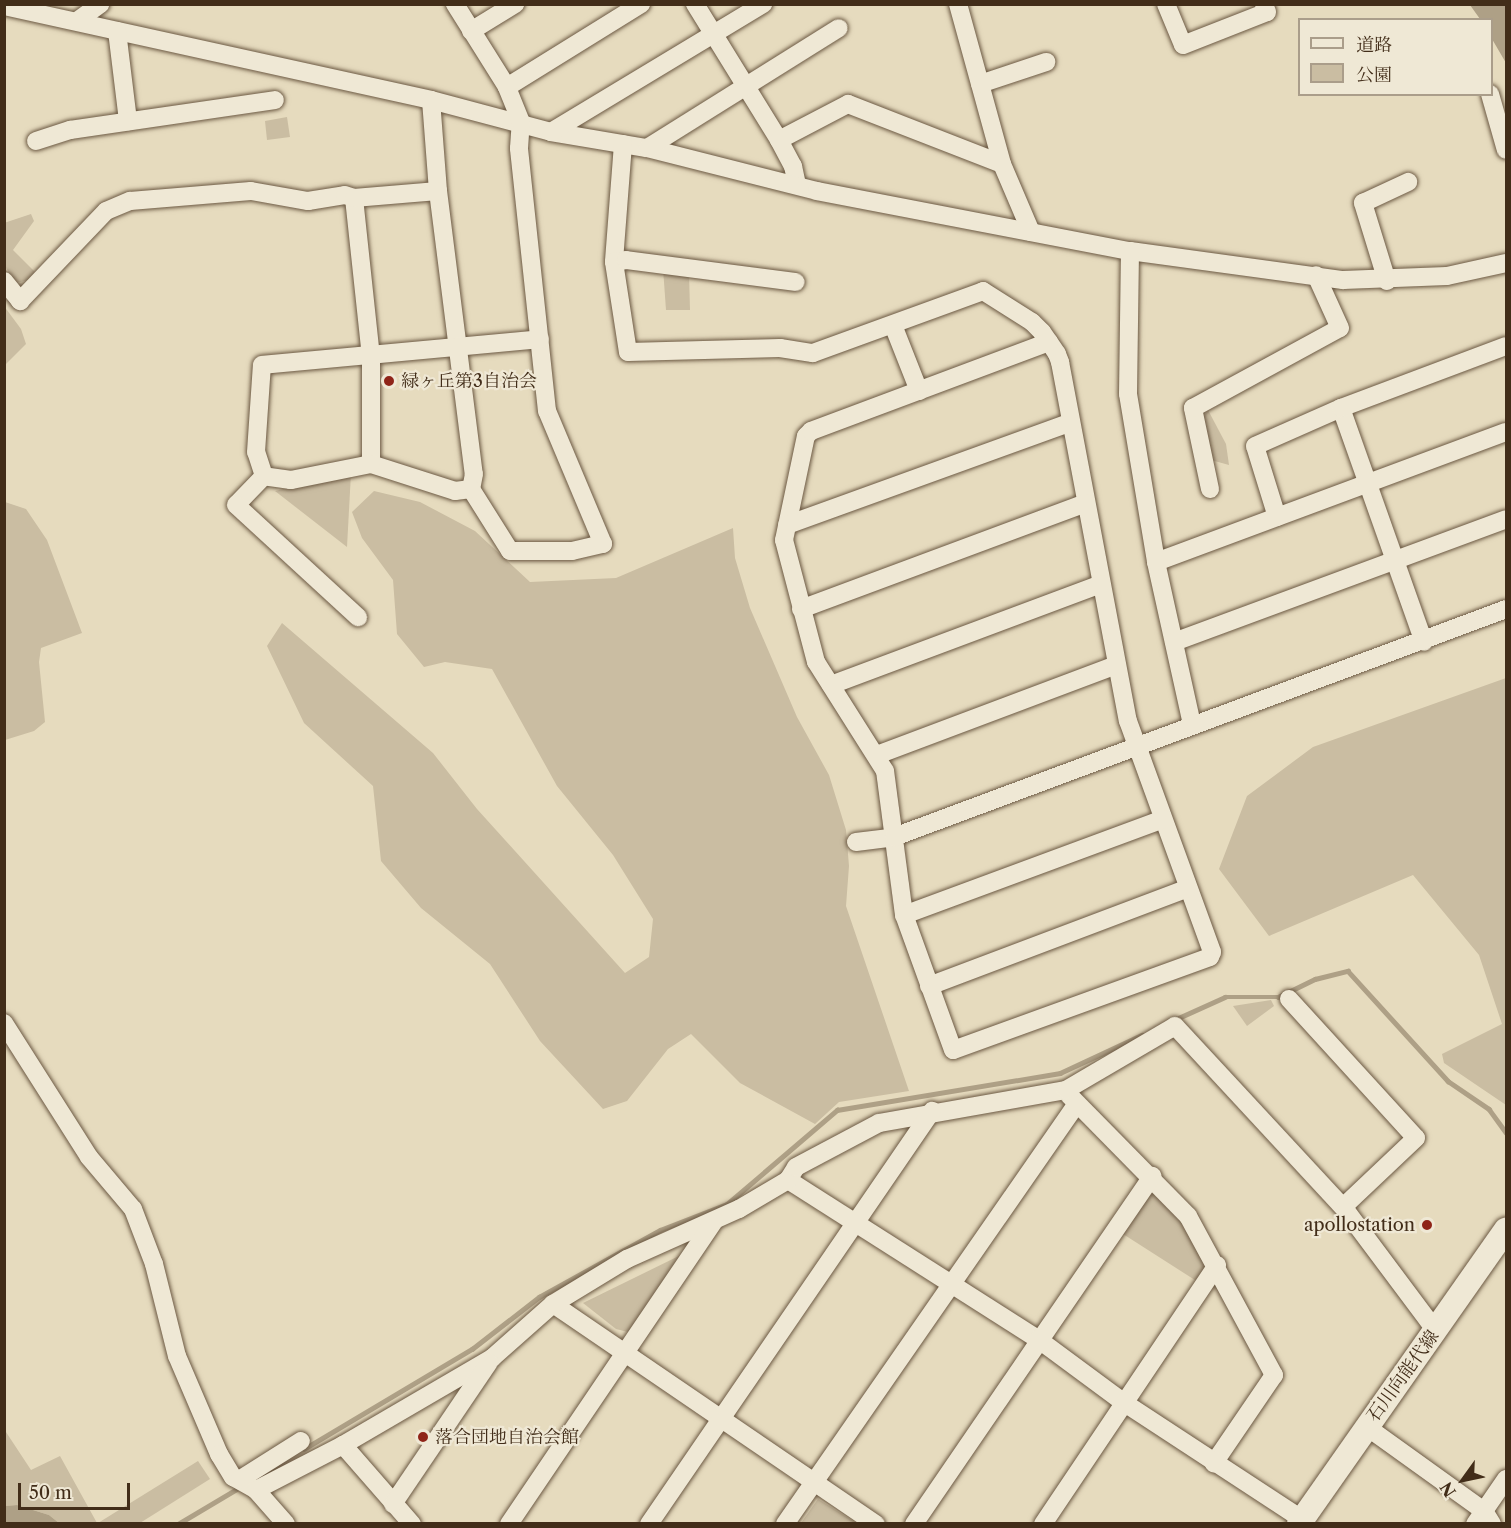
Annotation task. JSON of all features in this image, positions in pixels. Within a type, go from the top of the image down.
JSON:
[{"type":"main road","name":"石川向能代線","points":[[1301,1521],[1506,1229]]},
{"type":"street","points":[[77,21],[100,4]]},
{"type":"street","points":[[431,100],[438,190],[474,474],[471,489],[510,551],[572,551],[603,544],[547,411],[519,148],[521,122],[507,87],[455,4]]},
{"type":"street","points":[[471,31],[515,4]]},
{"type":"street","points":[[507,87],[641,4]]},
{"type":"street","points":[[695,4],[712,35],[779,140],[793,166],[797,185]]},
{"type":"street","points":[[551,132],[762,4]]},
{"type":"street","points":[[1166,4],[1183,45],[1267,12],[1264,4]]},
{"type":"street","points":[[963,6],[980,84],[1002,164],[1031,232]]},
{"type":"street","points":[[9,12],[77,21],[431,100],[521,122],[551,132],[647,148],[797,185],[1130,251],[1316,275],[1387,281],[1447,276],[1506,263]]},
{"type":"street","points":[[647,148],[839,28]]},
{"type":"street","points":[[117,31],[128,121]]},
{"type":"street","points":[[980,84],[1046,62]]},
{"type":"street","points":[[1491,96],[1506,150]]},
{"type":"street","points":[[36,141],[70,130],[275,100]]},
{"type":"street","points":[[779,140],[848,104],[1002,164]]},
{"type":"street","points":[[623,144],[614,262],[628,352],[780,348],[813,353],[983,291],[1032,322],[1049,342],[1060,362],[1116,665],[1136,746],[1188,888],[1210,957],[957,1051],[953,1050],[904,915],[885,771],[816,662],[784,548],[806,436],[1049,342]]},
{"type":"street","points":[[1387,281],[1363,203],[1408,182]]},
{"type":"street","points":[[4,281],[20,301],[106,211],[130,201],[251,191],[308,201],[345,195],[354,198],[438,190]]},
{"type":"street","points":[[354,198],[371,357],[371,464]]},
{"type":"street","points":[[1130,251],[1128,394],[1156,562],[1192,725]]},
{"type":"street","points":[[614,262],[626,260],[796,282]]},
{"type":"street","points":[[1210,489],[1193,408],[1340,328],[1316,275]]},
{"type":"street","points":[[893,325],[919,391]]},
{"type":"street","points":[[264,476],[256,452],[262,366],[371,357],[458,345],[540,339]]},
{"type":"street","points":[[1277,517],[1256,446],[1341,408],[1506,346]]},
{"type":"street","points":[[1341,408],[1393,560],[1424,642]]},
{"type":"street","points":[[787,525],[1071,423]]},
{"type":"street","points":[[1156,562],[1506,432]]},
{"type":"street","points":[[264,476],[291,480],[371,464],[455,491],[471,489]]},
{"type":"street","points":[[264,476],[237,505],[358,617]]},
{"type":"street","points":[[801,609],[1086,503]]},
{"type":"street","points":[[1174,642],[1506,519]]},
{"type":"street","points":[[831,686],[1101,584]]},
{"type":"street","points":[[856,843],[894,837],[1192,725],[1424,642],[1506,609]]},
{"type":"street","points":[[876,754],[1116,665]]},
{"type":"street","points":[[904,915],[1162,819]]},
{"type":"street","points":[[929,986],[1188,888]]},
{"type":"street","points":[[1289,999],[1416,1138],[1343,1207]]},
{"type":"street","points":[[4,1023],[89,1156],[132,1209],[154,1264],[177,1356],[205,1426],[233,1477],[256,1490],[286,1524]]},
{"type":"street","points":[[256,1490],[342,1445],[492,1358],[553,1304],[627,1259],[714,1221],[788,1180],[796,1167],[879,1123],[1066,1090],[1175,1026],[1343,1207],[1436,1331]]},
{"type":"street","points":[[1066,1090],[1076,1105],[1152,1176],[1188,1216],[1217,1265],[1274,1375],[1214,1463]]},
{"type":"street","points":[[784,1524],[950,1282],[1076,1105]]},
{"type":"street","points":[[649,1524],[852,1224],[932,1112]]},
{"type":"street","points":[[914,1524],[1038,1339],[1152,1176]]},
{"type":"street","points":[[788,1180],[852,1224],[950,1282],[1038,1339],[1126,1404],[1301,1521]]},
{"type":"street","points":[[509,1524],[714,1221]]},
{"type":"street","points":[[1044,1524],[1217,1265]]},
{"type":"street","points":[[553,1304],[720,1420],[876,1524]]},
{"type":"street","points":[[393,1504],[492,1358]]},
{"type":"street","points":[[1367,1427],[1484,1519],[1506,1479]]},
{"type":"street","points":[[239,1480],[301,1441]]},
{"type":"street","points":[[342,1445],[412,1524]]},
{"type":"green space","points":[[287,117],[290,137],[267,140],[265,121]]},
{"type":"green space","points":[[31,214],[34,221],[13,250],[35,272],[33,279],[16,283],[4,265],[4,223]]},
{"type":"green space","points":[[663,268],[689,273],[690,310],[666,310]]},
{"type":"green space","points":[[4,306],[21,329],[26,344],[5,365]]},
{"type":"green space","points":[[1208,410],[1226,444],[1229,465],[1211,460],[1203,418]]},
{"type":"green space","points":[[351,473],[347,547],[275,491]]},
{"type":"green space","points":[[374,491],[420,502],[475,531],[530,582],[616,578],[733,528],[735,558],[750,608],[797,717],[829,775],[846,830],[849,866],[846,906],[909,1091],[839,1102],[815,1124],[740,1083],[691,1034],[668,1049],[627,1101],[603,1109],[540,1041],[490,964],[421,908],[381,861],[373,786],[304,723],[267,646],[282,623],[433,753],[477,809],[625,973],[649,957],[653,919],[613,855],[557,786],[492,669],[445,662],[424,667],[397,634],[393,580],[362,538],[352,512]]},
{"type":"green space","points":[[5,502],[26,509],[47,540],[82,633],[41,648],[39,662],[45,722],[34,731],[5,740]]},
{"type":"green space","points":[[1506,678],[1506,1105],[1444,1063],[1442,1054],[1502,1024],[1479,955],[1413,875],[1269,936],[1219,869],[1247,796],[1313,747]]},
{"type":"green space","points":[[1271,1000],[1274,1006],[1247,1026],[1233,1006]]},
{"type":"green space","points":[[1157,1193],[1196,1239],[1208,1271],[1198,1282],[1123,1234],[1149,1195]]},
{"type":"green space","points":[[687,1252],[628,1332],[616,1329],[583,1303]]},
{"type":"green space","points":[[4,1429],[31,1470],[60,1456],[97,1523],[59,1523],[49,1515],[17,1505],[5,1506]]},
{"type":"green space","points":[[198,1461],[210,1479],[140,1523],[98,1523]]},
{"type":"green space","points":[[818,1499],[856,1523],[801,1523]]},
{"type":"shaded area","points":[[1470,5],[1506,5],[1506,63],[1493,41],[1493,18],[1479,18]]},
{"type":"shaded area","points":[[17,1505],[49,1515],[59,1523],[5,1523],[5,1506]]},
{"type":"waterway","points":[[1174,1020],[1225,997],[1278,997],[1315,979],[1348,971],[1448,1081],[1489,1109],[1506,1132]]},
{"type":"waterway","points":[[304,1449],[472,1349],[539,1297],[660,1230],[727,1204],[837,1110],[1060,1073],[1142,1035]]},
{"type":"waterway","points":[[178,1524],[240,1487]]},
{"type":"place","name":"緑ヶ丘第3自治会","points":[[389,381]]},
{"type":"place","name":"apollostation","points":[[1427,1225]]},
{"type":"place","name":"落合団地自治会館","points":[[423,1437]]}]
